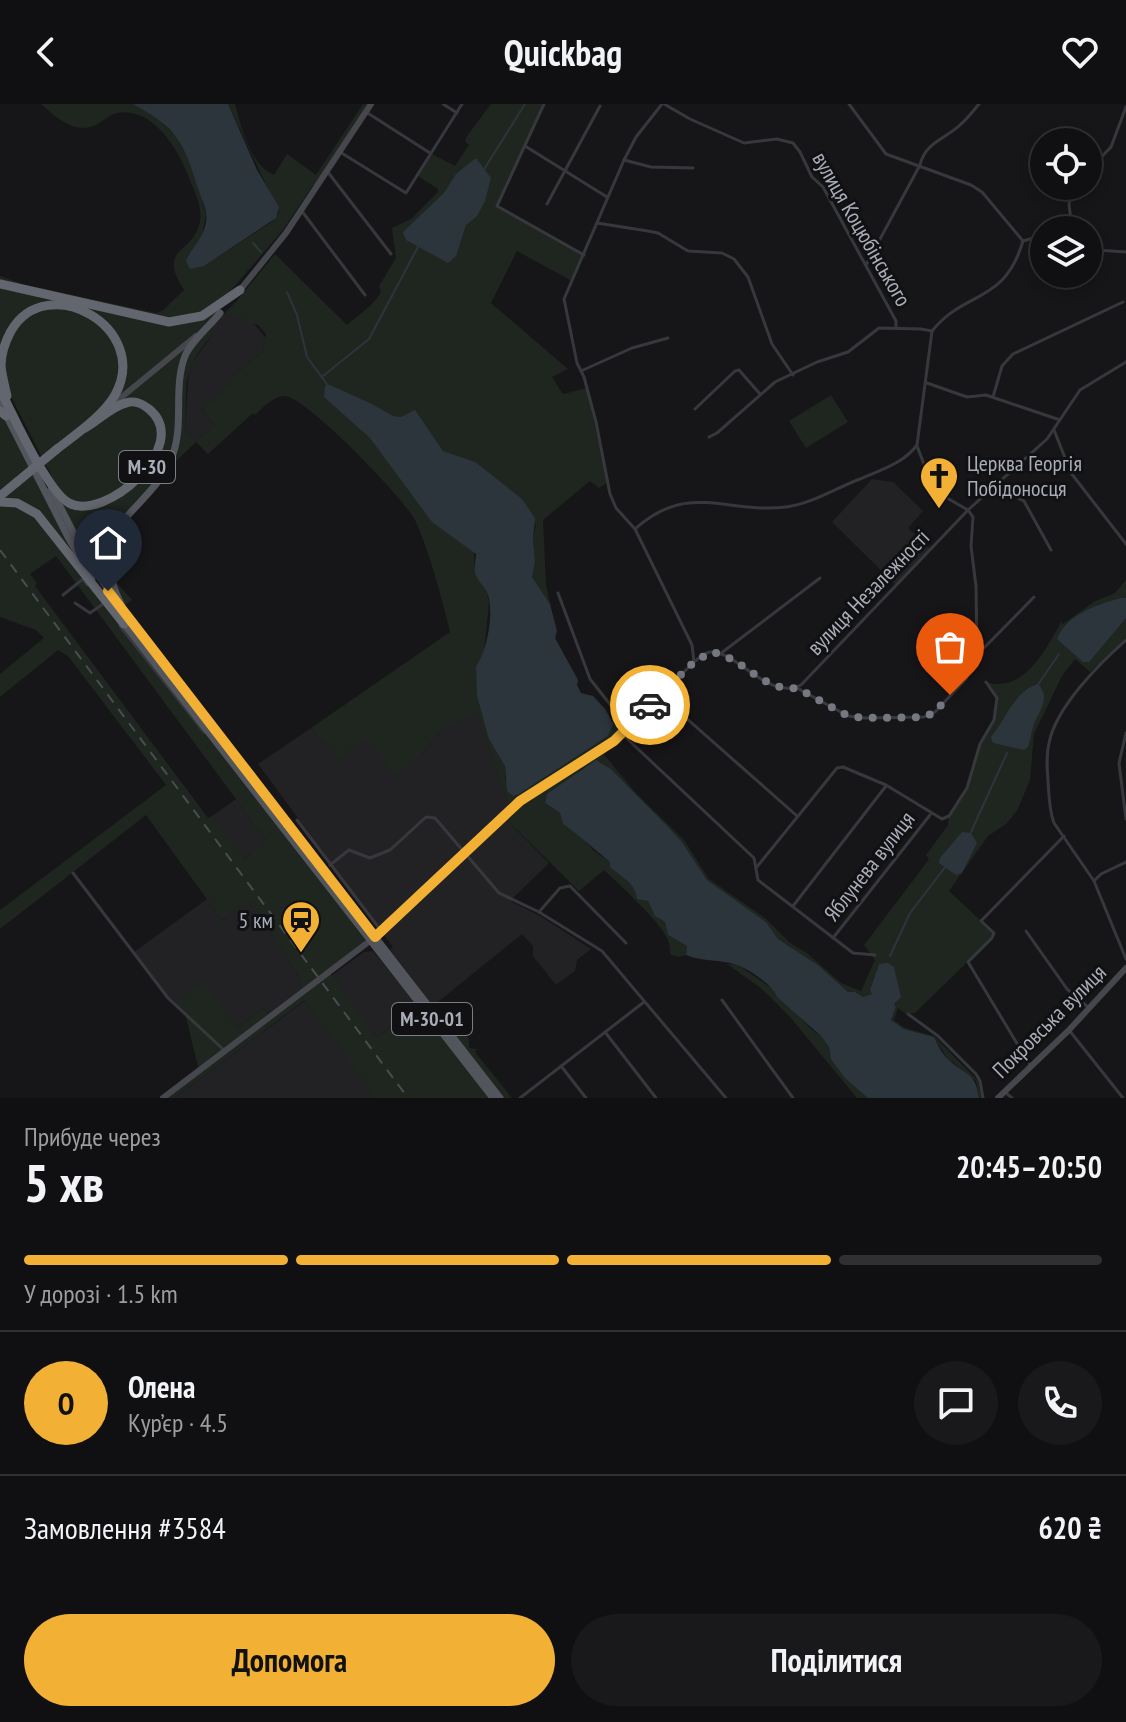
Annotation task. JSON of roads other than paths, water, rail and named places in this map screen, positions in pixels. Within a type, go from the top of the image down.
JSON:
[{"type":"highway","points":[[0,284],[169,322],[202,316],[240,290]]},
{"type":"highway","points":[[4,409],[2,357],[14,327],[24,316],[40,308],[76,308],[93,314],[105,324],[117,341],[122,359],[122,378],[114,398],[85,428]]},
{"type":"highway","name":"М-30","points":[[0,389],[4,409],[40,465],[66,501],[75,506],[105,501],[127,486],[152,462],[161,446],[162,430],[156,417],[138,403],[120,405],[57,449],[16,483],[0,496]]},
{"type":"highway","points":[[0,483],[16,483]]},
{"type":"highway","points":[[0,502],[17,503],[37,514],[127,622]]},
{"type":"main road","points":[[127,622],[111,578],[112,543],[120,525],[162,475],[171,459],[176,443],[185,358],[190,347],[220,313]]},
{"type":"main road","name":"М-30-01","points":[[4,409],[90,575],[500,1098]]},
{"type":"main road","name":"М-30-01","points":[[40,465],[86,557],[127,622],[217,743],[376,937],[493,1098]]},
{"type":"street","points":[[85,428],[220,313],[282,238],[371,104]]},
{"type":"street","points":[[443,104],[457,113]]},
{"type":"street","points":[[340,152],[406,193],[462,104]]},
{"type":"street","points":[[544,104],[497,206],[584,255]]},
{"type":"street","points":[[663,104],[636,137],[624,160],[564,298],[577,363],[596,422],[610,494],[616,508],[635,529],[692,645],[694,662]]},
{"type":"street","name":"вулиця Коцюбінського","points":[[663,104],[738,141],[750,143],[777,139],[793,143],[812,177],[823,187],[896,321],[896,328]]},
{"type":"street","points":[[849,104],[886,154],[958,179],[982,192],[1023,241]]},
{"type":"street","points":[[866,265],[923,154],[928,147],[960,126],[979,104]]},
{"type":"street","points":[[547,204],[600,106]]},
{"type":"street","points":[[1102,157],[1109,150],[1126,107]]},
{"type":"street","points":[[366,112],[432,154]]},
{"type":"street","points":[[525,146],[607,197]]},
{"type":"street","points":[[624,160],[651,167],[693,168]]},
{"type":"street","points":[[327,171],[391,254]]},
{"type":"street","points":[[301,210],[365,295]]},
{"type":"street","points":[[597,223],[658,233],[688,251],[722,253],[734,259],[748,277],[772,344],[793,375]]},
{"type":"street","points":[[1023,241],[1030,239]]},
{"type":"street","points":[[977,655],[976,586],[971,546],[973,517],[968,510],[940,494],[932,485],[917,445],[932,331],[957,308],[1001,283],[1017,260],[1023,241]]},
{"type":"street","points":[[1102,250],[1126,252]]},
{"type":"street","points":[[993,397],[1002,366],[1013,354],[1123,302]]},
{"type":"street","points":[[709,437],[775,382],[817,362],[848,352],[879,328],[932,331]]},
{"type":"street","points":[[581,371],[632,348],[668,338]]},
{"type":"street","points":[[960,514],[1043,442],[1080,390],[1125,365]]},
{"type":"street","points":[[695,409],[739,370],[760,394]]},
{"type":"street","points":[[925,382],[967,397],[993,397],[1060,420]]},
{"type":"street","points":[[1054,430],[1071,473],[1126,544]]},
{"type":"street","points":[[635,529],[659,510],[689,501],[753,508],[790,506],[888,468],[917,445]]},
{"type":"street","points":[[908,455],[920,459]]},
{"type":"street","points":[[994,486],[1024,501],[1051,550]]},
{"type":"street","name":"вулиця Незалежності","points":[[797,688],[968,510]]},
{"type":"street","points":[[720,654],[820,578]]},
{"type":"street","points":[[63,595],[83,579],[195,723],[217,743]]},
{"type":"street","points":[[558,593],[590,679],[628,727]]},
{"type":"street","points":[[163,1098],[376,937],[520,801],[614,741],[694,662],[708,653],[720,654],[767,683],[788,689],[797,688],[848,716],[924,717],[935,712],[966,679],[977,655],[1034,597]]},
{"type":"street","points":[[75,603],[90,613],[103,604]]},
{"type":"street","points":[[1126,640],[1090,672],[1056,724],[1047,757],[1050,813],[1094,881],[1126,959]]},
{"type":"street","points":[[756,868],[837,768],[843,767],[886,785],[931,814],[946,818],[967,788],[980,744],[995,716],[997,698],[986,682]]},
{"type":"street","points":[[660,695],[797,816]]},
{"type":"street","points":[[1126,733],[1121,745],[1119,768],[1126,819]]},
{"type":"street","points":[[622,734],[754,858],[758,880],[853,953],[875,955]]},
{"type":"street","points":[[793,906],[886,785]]},
{"type":"street","name":"Яблунева вулиця","points":[[833,938],[931,814]]},
{"type":"street","points":[[330,865],[349,850],[370,858],[390,850],[429,816],[435,818],[499,893],[539,912],[602,951],[726,1098]]},
{"type":"street","points":[[297,820],[376,937]]},
{"type":"street","points":[[1031,1067],[968,962],[994,933],[981,921],[1064,836]]},
{"type":"street","points":[[1094,881],[1101,874],[1126,862]]},
{"type":"street","points":[[73,873],[168,998],[225,1051]]},
{"type":"street","points":[[539,912],[560,888],[570,886],[626,943]]},
{"type":"street","points":[[1026,931],[1067,989],[1089,1008]]},
{"type":"street","name":"Покровська вулиця","points":[[998,1098],[1069,1030],[1126,968]]},
{"type":"street","points":[[722,1000],[793,1098]]},
{"type":"street","points":[[520,1098],[644,1002]]},
{"type":"street","points":[[908,1014],[938,1036],[976,1074],[983,1098]]},
{"type":"street","points":[[1069,1030],[1123,1098]]},
{"type":"street","points":[[605,1032],[656,1098]]},
{"type":"street","points":[[561,1066],[586,1098]]},
{"type":"street","points":[[1005,1092],[1012,1098]]},
{"type":"waterway","points":[[483,171],[525,104]]},
{"type":"waterway","points":[[253,243],[261,252]]},
{"type":"waterway","points":[[323,376],[369,339],[419,245]]},
{"type":"waterway","points":[[287,292],[297,315],[307,357],[329,387]]},
{"type":"waterway","points":[[1037,686],[1059,654]]},
{"type":"waterway","points":[[971,832],[1007,753]]},
{"type":"waterway","points":[[890,956],[910,913],[946,866]]},
{"type":"railway","points":[[0,550],[408,1098]]},
{"type":"place","name":"Церква Георгія Побідоносця","points":[[939,510]]},
{"type":"place","name":"5 км","points":[[301,954]]}]
